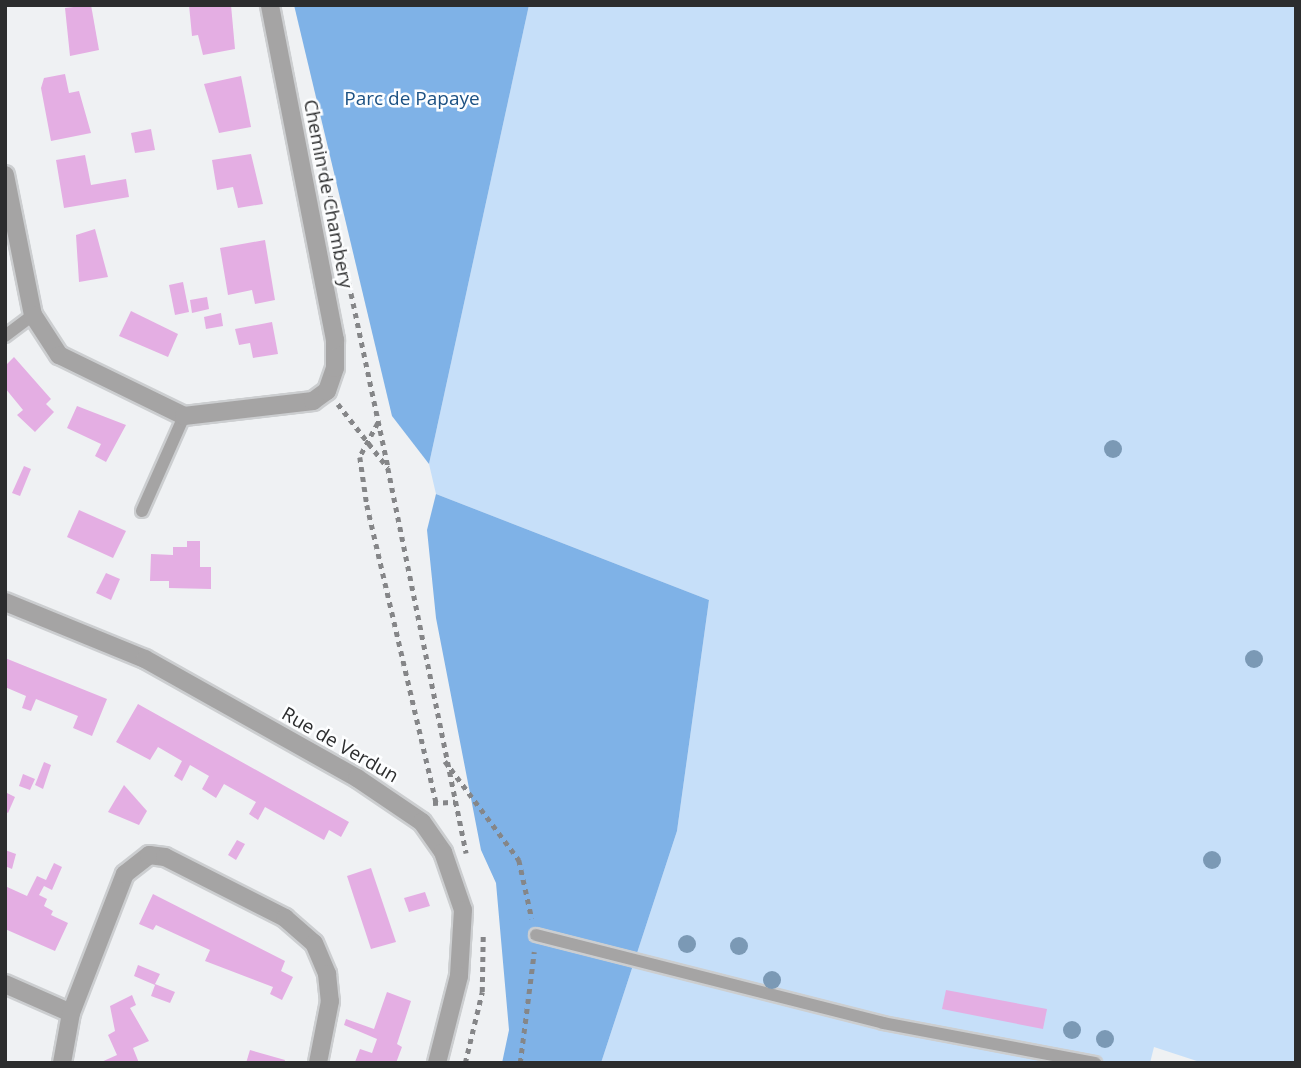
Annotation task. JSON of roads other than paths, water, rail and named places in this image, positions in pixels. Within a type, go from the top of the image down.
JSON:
[{"type":"street","name":"Chemin de Chambery","points":[[184,416],[298,405],[327,391],[335,368],[335,340],[270,5]]},
{"type":"street","points":[[6,184],[33,315],[59,355],[184,416]]},
{"type":"street","name":"Rue de Verdun","points":[[5,602],[145,659],[357,778],[422,822],[443,852],[463,910],[459,976],[437,1063]]},
{"type":"street","points":[[62,1063],[71,1013],[125,874],[149,855],[165,857],[285,918],[314,943],[327,974],[330,1001],[318,1063]]},
{"type":"street","points":[[5,984],[71,1013]]},
{"type":"lane","points":[[5,335],[33,315]]},
{"type":"lane","points":[[142,512],[184,416]]},
{"type":"lane","points":[[536,935],[883,1023],[1095,1063]]},
{"type":"park label","name":"Parc de Papaye","points":[[412,99]]}]
